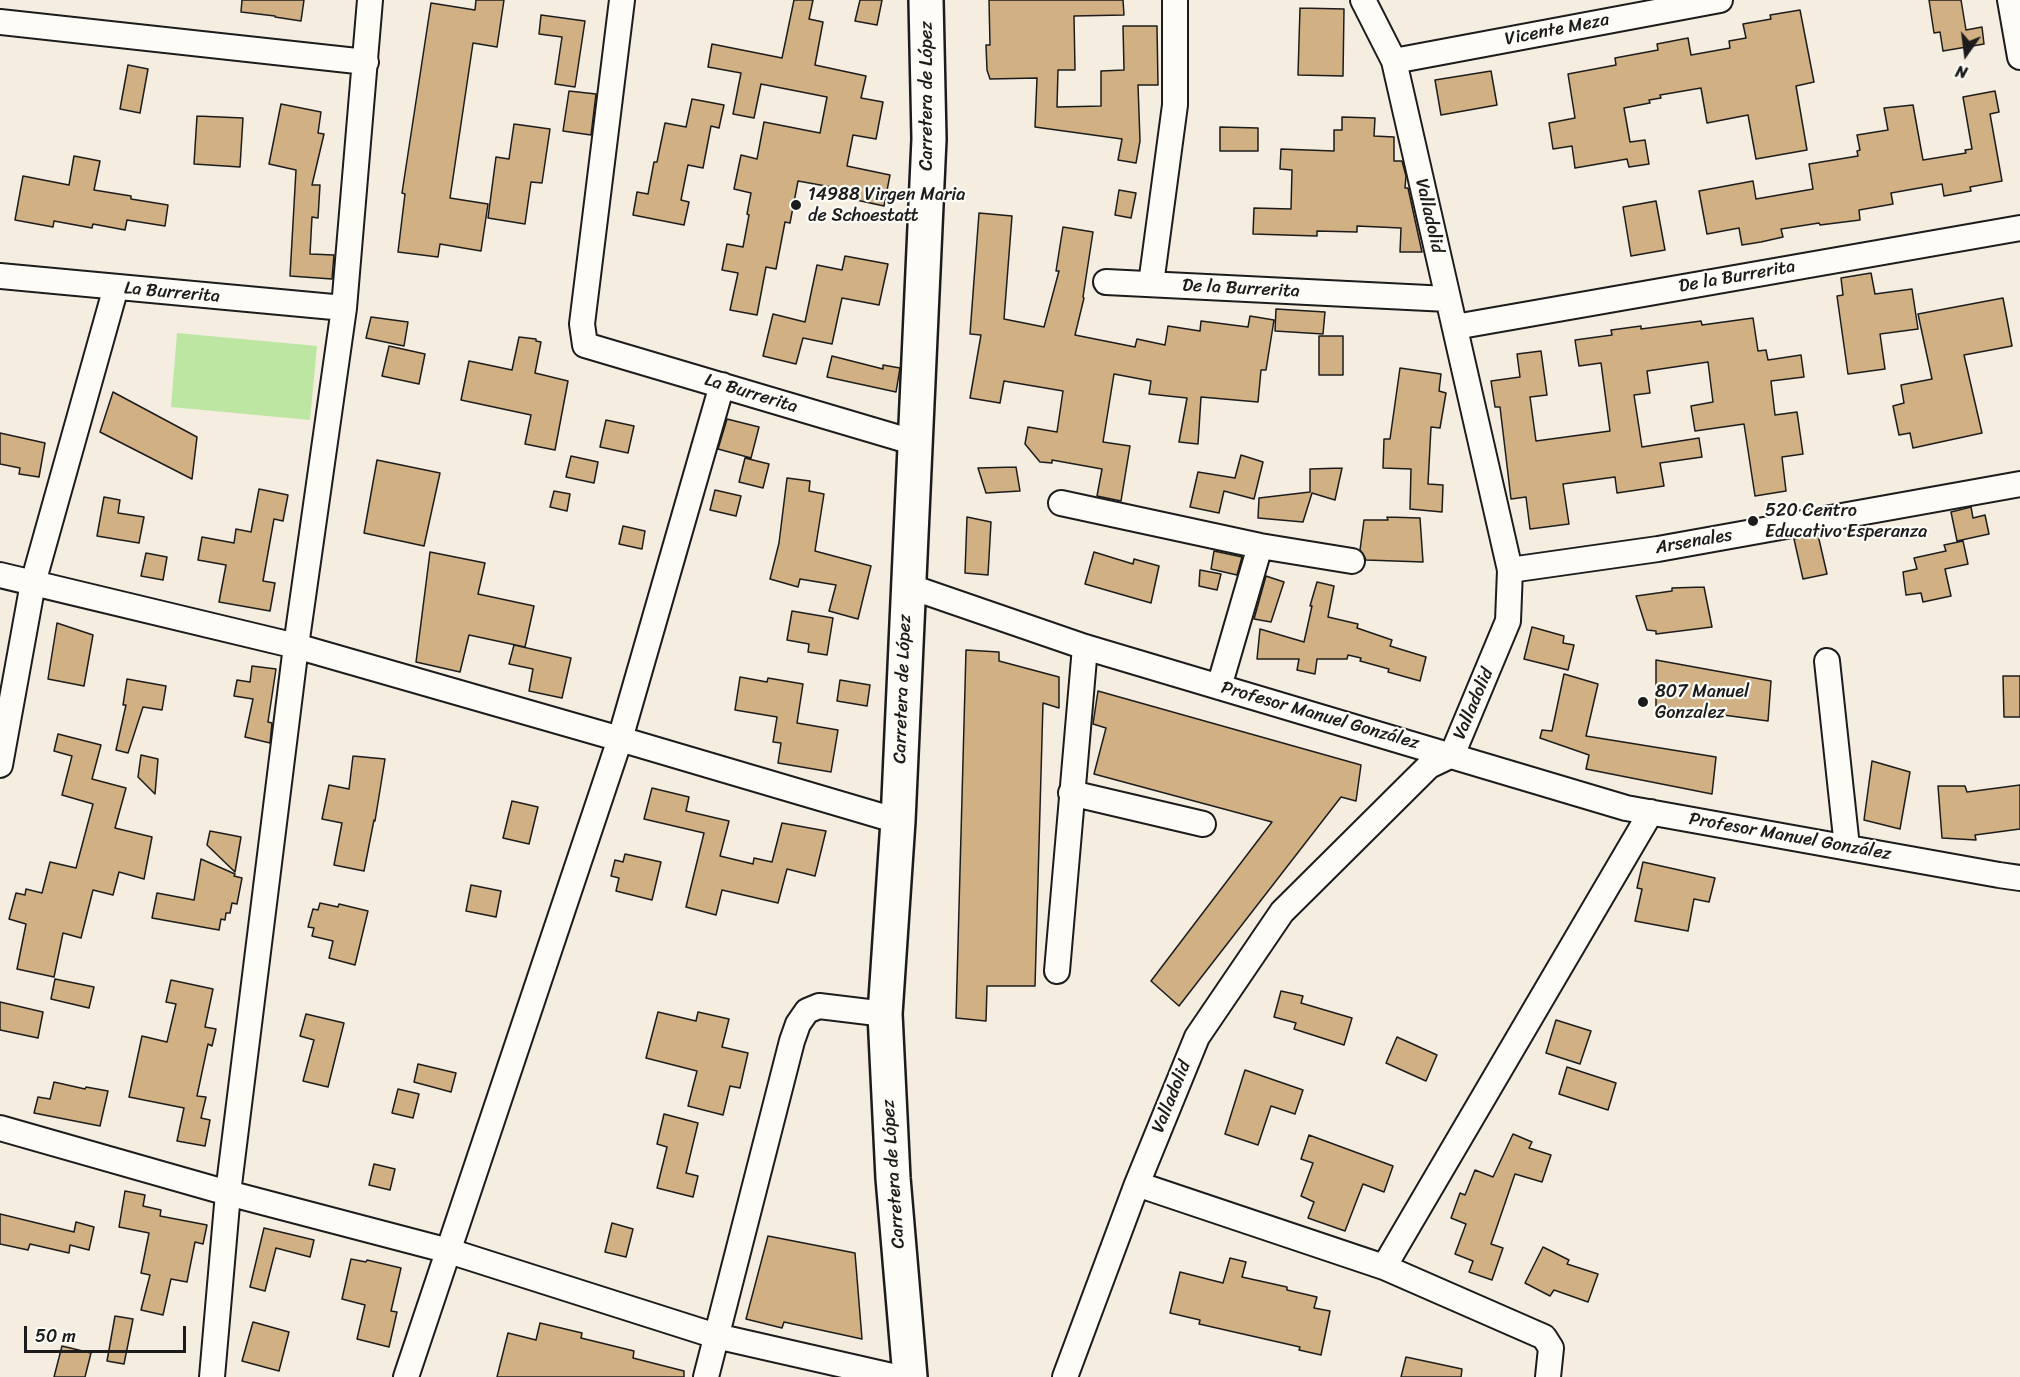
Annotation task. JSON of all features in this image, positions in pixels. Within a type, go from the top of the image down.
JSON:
[{"type":"main road","name":"Carretera de López","points":[[910,1377],[893,1178],[885,1014],[898,821],[929,140],[927,0]]},
{"type":"street","points":[[212,1377],[228,1193],[296,646],[344,309],[370,0]]},
{"type":"street","name":"La Burrerita","points":[[622,0],[582,324],[585,345],[916,443]]},
{"type":"street","points":[[1151,285],[1175,105],[1176,0]]},
{"type":"street","name":"Valladolid","points":[[1065,1377],[1137,1184],[1197,1037],[1282,912],[1429,766],[1452,754],[1508,621],[1510,570],[1394,61],[1363,0]]},
{"type":"street","name":"Vicente Meza","points":[[1394,61],[1720,0]]},
{"type":"street","points":[[2010,0],[2020,57]]},
{"type":"street","points":[[0,22],[366,62]]},
{"type":"street","name":"De la Burrerita","points":[[1455,327],[2020,228]]},
{"type":"street","name":"La Burrerita","points":[[0,276],[344,309]]},
{"type":"street","name":"De la Burrerita","points":[[1106,282],[1448,299]]},
{"type":"street","points":[[0,765],[33,583],[116,287]]},
{"type":"street","points":[[406,1377],[620,739],[722,385]]},
{"type":"street","name":"Arsenales","points":[[1510,570],[1658,549],[2020,484]]},
{"type":"street","points":[[1060,503],[1260,546],[1352,561]]},
{"type":"street","points":[[1219,687],[1260,546]]},
{"type":"street","points":[[0,575],[296,646],[898,821]]},
{"type":"street","name":"Profesor Manuel González","points":[[908,586],[1085,647],[1626,807],[2020,878]]},
{"type":"street","points":[[1057,971],[1085,647]]},
{"type":"street","points":[[1827,661],[1847,848]]},
{"type":"street","points":[[1071,793],[1203,824]]},
{"type":"street","points":[[1384,1267],[1651,812]]},
{"type":"street","points":[[706,1377],[798,1024],[807,1011],[819,1005],[885,1014]]},
{"type":"street","points":[[0,1128],[228,1193],[449,1251],[716,1336],[896,1377]]},
{"type":"street","points":[[1137,1184],[1384,1267],[1544,1337],[1551,1348],[1550,1371]]},
{"type":"green space","points":[[177,333],[317,346],[310,420],[171,407]]},
{"type":"building","points":[[242,0],[304,0],[301,21],[241,12]]},
{"type":"building","points":[[476,0],[504,0],[497,47],[473,43],[450,198],[488,204],[481,251],[440,244],[438,257],[398,252],[405,194],[402,193],[431,3],[475,10]]},
{"type":"building","points":[[794,0],[813,0],[809,19],[823,22],[815,65],[866,76],[861,98],[883,102],[876,139],[853,135],[847,166],[890,175],[884,206],[847,198],[848,190],[798,181],[790,223],[785,222],[776,269],[766,267],[757,315],[730,310],[738,273],[722,270],[727,244],[743,247],[749,215],[747,214],[751,193],[734,189],[741,155],[757,159],[764,122],[820,133],[827,97],[761,84],[754,118],[733,114],[741,73],[708,67],[712,44],[782,58]]},
{"type":"building","points":[[860,0],[882,0],[877,25],[855,21]]},
{"type":"building","points":[[989,0],[1123,0],[1124,15],[1074,16],[1075,70],[1058,70],[1057,107],[1101,106],[1101,71],[1124,70],[1123,26],[1157,26],[1158,85],[1138,85],[1140,141],[1136,163],[1118,160],[1122,139],[1035,127],[1037,78],[990,79],[987,70],[986,45],[990,45]]},
{"type":"building","points":[[1929,0],[1961,0],[1966,30],[1982,27],[1984,44],[1943,51],[1940,32],[1934,33]]},
{"type":"building","points":[[1300,8],[1344,9],[1343,76],[1298,75]]},
{"type":"building","points":[[1800,10],[1814,82],[1796,86],[1807,150],[1756,159],[1748,115],[1707,123],[1701,88],[1660,95],[1661,98],[1649,100],[1650,103],[1624,108],[1630,142],[1645,140],[1649,164],[1629,167],[1627,159],[1575,168],[1572,146],[1553,149],[1549,123],[1575,118],[1568,74],[1616,65],[1615,58],[1658,50],[1657,44],[1688,38],[1691,55],[1730,48],[1729,41],[1746,38],[1743,24],[1771,19],[1770,15]]},
{"type":"building","points":[[541,15],[585,21],[575,87],[555,84],[562,37],[539,34]]},
{"type":"building","points":[[128,65],[148,69],[140,113],[120,109]]},
{"type":"building","points":[[1491,71],[1497,105],[1441,115],[1435,80]]},
{"type":"building","points":[[569,91],[596,94],[591,135],[563,131]]},
{"type":"building","points":[[1995,91],[1999,112],[1990,114],[2002,181],[1970,187],[1971,191],[1944,196],[1942,184],[1891,193],[1893,204],[1859,210],[1860,220],[1781,229],[1783,237],[1761,242],[1742,245],[1739,228],[1707,234],[1699,191],[1753,181],[1756,199],[1813,189],[1809,164],[1858,156],[1857,151],[1860,150],[1857,135],[1888,130],[1884,108],[1913,105],[1923,160],[1966,153],[1965,150],[1972,149],[1963,97]]},
{"type":"building","points":[[692,99],[724,105],[719,128],[711,126],[703,168],[688,165],[681,200],[689,202],[684,225],[633,215],[637,192],[648,194],[665,123],[686,127]]},
{"type":"building","points":[[281,104],[321,112],[318,133],[324,134],[312,185],[320,185],[318,218],[312,217],[310,254],[334,255],[332,279],[290,276],[296,170],[269,164]]},
{"type":"building","points":[[197,116],[243,118],[240,167],[194,164]]},
{"type":"building","points":[[1342,117],[1375,118],[1374,136],[1394,137],[1394,161],[1402,161],[1406,176],[1405,188],[1408,188],[1422,252],[1400,252],[1401,228],[1357,226],[1357,232],[1317,231],[1317,236],[1253,234],[1254,208],[1291,209],[1292,170],[1280,169],[1281,149],[1334,151],[1334,130],[1342,130]]},
{"type":"building","points":[[514,124],[550,129],[542,183],[531,182],[525,224],[488,218],[496,157],[509,159]]},
{"type":"building","points":[[1220,127],[1258,128],[1258,151],[1220,151]]},
{"type":"building","points":[[74,156],[100,161],[94,190],[168,205],[165,226],[127,220],[125,230],[93,224],[92,228],[54,221],[53,227],[15,220],[23,176],[69,185]]},
{"type":"building","points":[[1119,190],[1136,193],[1131,218],[1115,215]]},
{"type":"building","points":[[1656,201],[1665,250],[1631,256],[1623,207]]},
{"type":"building","points":[[979,213],[1012,216],[1004,319],[1044,327],[1059,271],[1056,271],[1063,227],[1093,232],[1084,298],[1075,335],[1135,347],[1137,339],[1165,345],[1168,326],[1200,331],[1201,321],[1248,327],[1250,316],[1274,320],[1266,370],[1261,370],[1258,402],[1201,397],[1198,444],[1179,442],[1187,398],[1149,394],[1151,381],[1114,374],[1103,442],[1130,446],[1121,501],[1097,496],[1102,469],[1052,460],[1052,463],[1040,462],[1025,444],[1028,427],[1057,432],[1063,391],[1004,381],[1000,403],[970,398],[981,335],[970,334]]},
{"type":"building","points":[[845,256],[888,264],[879,305],[842,298],[832,344],[803,338],[796,364],[763,356],[773,314],[805,322],[817,265],[842,270]]},
{"type":"building","points":[[1871,273],[1875,294],[1912,289],[1918,329],[1880,334],[1885,369],[1848,374],[1837,296],[1843,295],[1841,278]]},
{"type":"building","points":[[2003,298],[2012,346],[1964,355],[1982,433],[1913,448],[1910,433],[1899,435],[1893,406],[1904,403],[1901,385],[1932,379],[1918,314]]},
{"type":"building","points":[[1276,309],[1325,312],[1323,334],[1275,331]]},
{"type":"building","points":[[371,317],[408,322],[404,346],[366,338]]},
{"type":"building","points":[[1753,318],[1758,351],[1766,350],[1768,360],[1801,355],[1804,377],[1771,381],[1775,415],[1797,412],[1803,454],[1782,457],[1786,491],[1755,496],[1744,424],[1695,431],[1691,406],[1713,402],[1708,362],[1647,371],[1650,393],[1634,395],[1642,447],[1699,438],[1702,457],[1660,463],[1664,486],[1617,493],[1615,477],[1563,484],[1569,524],[1530,529],[1526,497],[1511,499],[1500,407],[1495,407],[1491,381],[1520,377],[1517,354],[1541,351],[1547,395],[1530,397],[1536,441],[1610,431],[1601,363],[1579,366],[1575,340],[1612,335],[1611,330],[1641,326],[1641,329],[1701,321],[1702,325]]},
{"type":"building","points":[[1319,336],[1343,336],[1343,375],[1319,375]]},
{"type":"building","points":[[519,337],[536,339],[541,342],[535,373],[568,381],[555,450],[525,444],[531,415],[461,400],[469,361],[512,370]]},
{"type":"building","points":[[389,346],[425,354],[419,384],[382,376]]},
{"type":"building","points":[[832,356],[883,369],[883,365],[900,368],[896,392],[827,377]]},
{"type":"building","points":[[1400,368],[1441,374],[1439,391],[1446,393],[1440,428],[1431,427],[1428,484],[1443,485],[1442,512],[1410,509],[1411,469],[1383,468],[1384,439],[1390,439]]},
{"type":"building","points":[[113,392],[197,437],[192,479],[100,432]]},
{"type":"building","points":[[727,419],[759,427],[751,458],[718,449]]},
{"type":"building","points":[[606,420],[634,426],[628,453],[600,447]]},
{"type":"building","points":[[0,433],[45,443],[39,477],[19,474],[20,468],[0,464]]},
{"type":"building","points":[[1241,455],[1263,462],[1254,499],[1224,491],[1219,513],[1190,507],[1198,472],[1235,478]]},
{"type":"building","points":[[571,456],[598,462],[594,483],[566,477]]},
{"type":"building","points":[[745,458],[769,464],[763,488],[739,482]]},
{"type":"building","points":[[377,460],[440,473],[424,546],[364,533]]},
{"type":"building","points":[[1016,467],[1020,491],[986,493],[978,468]]},
{"type":"building","points":[[1342,468],[1335,500],[1312,493],[1303,522],[1258,518],[1259,498],[1310,492],[1310,469]]},
{"type":"building","points":[[787,478],[810,481],[809,491],[824,494],[815,551],[871,566],[858,619],[829,611],[836,585],[800,579],[798,587],[770,579],[779,543]]},
{"type":"building","points":[[259,489],[288,495],[283,521],[274,519],[263,581],[275,583],[270,611],[219,602],[226,565],[198,560],[202,537],[234,543],[236,529],[251,532]]},
{"type":"building","points":[[715,490],[741,496],[736,516],[710,510]]},
{"type":"building","points":[[554,491],[570,494],[567,511],[550,507]]},
{"type":"building","points":[[104,497],[120,500],[118,513],[144,517],[139,543],[97,536]]},
{"type":"building","points":[[1971,507],[1973,518],[1985,515],[1989,534],[1957,541],[1951,512]]},
{"type":"building","points":[[967,517],[991,522],[988,575],[965,573]]},
{"type":"building","points":[[1387,517],[1420,518],[1423,562],[1366,560],[1360,550],[1364,520],[1388,520]]},
{"type":"building","points":[[623,526],[645,531],[642,549],[619,544]]},
{"type":"building","points":[[1818,535],[1827,574],[1803,579],[1794,539]]},
{"type":"building","points":[[1963,541],[1968,564],[1945,569],[1951,596],[1923,602],[1921,593],[1906,595],[1903,572],[1917,569],[1914,558],[1946,551],[1944,545]]},
{"type":"building","points":[[1214,551],[1242,557],[1237,575],[1211,569]]},
{"type":"building","points":[[430,552],[485,563],[478,594],[534,606],[525,647],[469,635],[460,672],[416,662]]},
{"type":"building","points":[[1094,552],[1133,564],[1134,559],[1159,566],[1151,603],[1085,584]]},
{"type":"building","points":[[146,553],[167,557],[163,580],[141,576]]},
{"type":"building","points":[[1200,570],[1221,574],[1217,590],[1199,586]]},
{"type":"building","points":[[1266,576],[1284,582],[1271,622],[1254,619]]},
{"type":"building","points":[[1317,582],[1334,586],[1328,617],[1358,624],[1357,628],[1392,640],[1390,646],[1426,657],[1420,681],[1388,672],[1389,669],[1360,661],[1361,658],[1348,655],[1347,659],[1317,659],[1315,674],[1297,670],[1299,659],[1257,659],[1260,629],[1304,642]]},
{"type":"building","points":[[1704,587],[1712,627],[1656,634],[1656,631],[1647,630],[1636,596],[1672,591],[1672,588]]},
{"type":"building","points":[[792,611],[833,618],[827,655],[808,652],[809,644],[787,640]]},
{"type":"building","points":[[57,623],[93,635],[84,686],[48,679]]},
{"type":"building","points":[[1532,627],[1564,636],[1563,643],[1574,645],[1568,670],[1524,659]]},
{"type":"building","points":[[514,645],[571,658],[562,698],[529,691],[533,669],[509,664]]},
{"type":"building","points":[[966,650],[999,652],[999,661],[1059,677],[1059,708],[1043,703],[1035,986],[987,986],[986,1021],[956,1018]]},
{"type":"building","points":[[1656,660],[1771,681],[1768,721],[1656,706]]},
{"type":"building","points":[[252,666],[276,669],[268,722],[272,723],[270,743],[245,737],[253,699],[234,696],[237,680],[250,682]]},
{"type":"building","points":[[1564,674],[1598,684],[1586,736],[1716,757],[1712,794],[1586,769],[1589,755],[1540,738],[1542,730],[1552,731]]},
{"type":"building","points":[[2003,676],[2020,676],[2020,717],[2004,717]]},
{"type":"building","points":[[740,677],[767,682],[768,678],[803,684],[797,723],[838,730],[831,772],[778,763],[781,743],[773,742],[777,717],[735,710]]},
{"type":"building","points":[[127,679],[166,686],[162,710],[143,707],[128,753],[116,750],[126,705],[123,705]]},
{"type":"building","points":[[840,680],[870,685],[867,706],[837,701]]},
{"type":"building","points":[[1098,691],[1361,765],[1356,801],[1341,797],[1179,1006],[1151,981],[1272,822],[1094,774],[1106,728],[1093,724]]},
{"type":"building","points":[[58,734],[101,745],[92,779],[126,788],[115,828],[152,837],[144,879],[119,872],[113,895],[93,890],[81,938],[63,933],[54,977],[17,969],[26,924],[9,919],[16,893],[25,895],[26,889],[42,893],[50,862],[76,868],[93,804],[62,795],[72,756],[54,751]]},
{"type":"building","points":[[141,755],[158,759],[155,794],[138,777]]},
{"type":"building","points":[[353,756],[385,759],[364,871],[334,865],[342,823],[322,819],[329,785],[349,789]]},
{"type":"building","points":[[1872,761],[1910,772],[1900,829],[1864,820]]},
{"type":"building","points":[[2020,785],[2020,829],[1975,835],[1976,840],[1942,838],[1938,786],[1965,786],[1967,792]]},
{"type":"building","points":[[652,788],[689,797],[686,811],[729,821],[720,856],[753,864],[754,858],[772,862],[782,823],[826,831],[815,876],[787,869],[778,903],[722,890],[716,915],[686,907],[704,833],[644,819]]},
{"type":"building","points":[[512,801],[538,807],[529,844],[503,838]]},
{"type":"building","points":[[210,831],[241,837],[235,872],[207,845]]},
{"type":"building","points":[[625,854],[661,862],[652,900],[616,891],[619,878],[611,876],[615,860],[623,862]]},
{"type":"building","points":[[201,859],[242,878],[237,904],[232,903],[230,913],[226,913],[225,920],[221,919],[219,930],[152,918],[157,893],[194,900]]},
{"type":"building","points":[[1643,862],[1715,878],[1709,902],[1694,899],[1688,931],[1635,921],[1642,889],[1637,888]]},
{"type":"building","points":[[471,885],[501,891],[496,917],[466,911]]},
{"type":"building","points":[[320,903],[338,907],[339,904],[368,911],[355,965],[329,958],[333,941],[312,936],[314,928],[308,927],[313,909],[318,910]]},
{"type":"building","points":[[55,979],[94,987],[89,1008],[51,999]]},
{"type":"building","points":[[171,980],[213,989],[205,1027],[216,1029],[212,1046],[208,1044],[197,1096],[206,1097],[201,1118],[210,1120],[205,1146],[177,1141],[184,1108],[129,1097],[142,1036],[167,1042],[176,1004],[166,1002]]},
{"type":"building","points":[[1281,991],[1303,996],[1301,1003],[1352,1018],[1344,1045],[1294,1029],[1296,1023],[1274,1017]]},
{"type":"building","points":[[0,1002],[43,1012],[38,1038],[0,1030]]},
{"type":"building","points":[[658,1012],[696,1021],[698,1012],[729,1019],[722,1047],[748,1053],[740,1088],[730,1086],[723,1115],[688,1106],[697,1071],[646,1058]]},
{"type":"building","points":[[306,1014],[344,1023],[328,1087],[303,1081],[314,1040],[300,1036]]},
{"type":"building","points":[[1556,1020],[1591,1031],[1580,1064],[1546,1053]]},
{"type":"building","points":[[1397,1037],[1437,1055],[1426,1081],[1386,1063]]},
{"type":"building","points":[[418,1064],[456,1073],[451,1092],[414,1082]]},
{"type":"building","points":[[1567,1067],[1616,1083],[1608,1110],[1559,1094]]},
{"type":"building","points":[[1245,1070],[1303,1090],[1295,1114],[1271,1106],[1258,1145],[1225,1134]]},
{"type":"building","points":[[54,1082],[85,1089],[86,1087],[108,1091],[100,1126],[34,1113],[38,1097],[50,1099]]},
{"type":"building","points":[[398,1089],[419,1094],[413,1118],[392,1113]]},
{"type":"building","points":[[664,1114],[698,1123],[686,1173],[698,1176],[693,1197],[657,1188],[667,1147],[657,1144]]},
{"type":"building","points":[[1513,1134],[1532,1142],[1529,1148],[1551,1155],[1542,1182],[1515,1174],[1491,1244],[1503,1248],[1492,1280],[1469,1272],[1473,1261],[1455,1254],[1466,1224],[1451,1218],[1460,1193],[1465,1195],[1475,1170],[1493,1177]]},
{"type":"building","points":[[1309,1135],[1393,1166],[1384,1192],[1363,1184],[1345,1231],[1308,1218],[1314,1202],[1301,1196],[1313,1163],[1301,1159]]},
{"type":"building","points":[[374,1164],[395,1169],[390,1190],[369,1185]]},
{"type":"building","points":[[125,1191],[145,1195],[143,1206],[161,1210],[160,1216],[207,1225],[203,1244],[195,1242],[187,1282],[171,1279],[163,1315],[141,1310],[150,1275],[141,1273],[149,1233],[119,1227]]},
{"type":"building","points":[[0,1214],[74,1232],[76,1222],[94,1227],[89,1250],[70,1245],[69,1253],[30,1244],[28,1250],[0,1244]]},
{"type":"building","points":[[612,1223],[633,1229],[626,1257],[605,1252]]},
{"type":"building","points":[[264,1228],[314,1240],[310,1257],[276,1248],[265,1291],[250,1287]]},
{"type":"building","points":[[768,1236],[855,1253],[862,1339],[784,1322],[782,1328],[746,1319]]},
{"type":"building","points":[[1543,1247],[1569,1260],[1567,1264],[1598,1274],[1588,1302],[1554,1290],[1550,1296],[1525,1283]]},
{"type":"building","points":[[1230,1258],[1246,1262],[1242,1277],[1287,1287],[1287,1290],[1317,1297],[1314,1308],[1330,1311],[1321,1355],[1299,1350],[1300,1347],[1199,1324],[1200,1320],[1170,1313],[1180,1272],[1223,1283]]},
{"type":"building","points":[[351,1259],[366,1262],[367,1260],[401,1268],[391,1311],[397,1312],[389,1347],[357,1339],[365,1305],[342,1299]]},
{"type":"building","points":[[115,1316],[133,1319],[124,1364],[107,1361]]},
{"type":"building","points":[[253,1322],[289,1332],[279,1371],[242,1361]]},
{"type":"building","points":[[540,1323],[582,1333],[581,1338],[634,1351],[633,1358],[684,1371],[684,1377],[497,1377],[508,1333],[536,1340]]},
{"type":"building","points":[[62,1346],[91,1353],[85,1377],[54,1377]]},
{"type":"building","points":[[1406,1357],[1462,1369],[1461,1377],[1401,1377]]},
{"type":"place","name":"14988 Virgen Maria de Schoestatt","points":[[796,205]]},
{"type":"place","name":"520 Centro Educativo Esperanza","points":[[1753,521]]},
{"type":"place","name":"807 Manuel Gonzalez","points":[[1643,702]]}]
